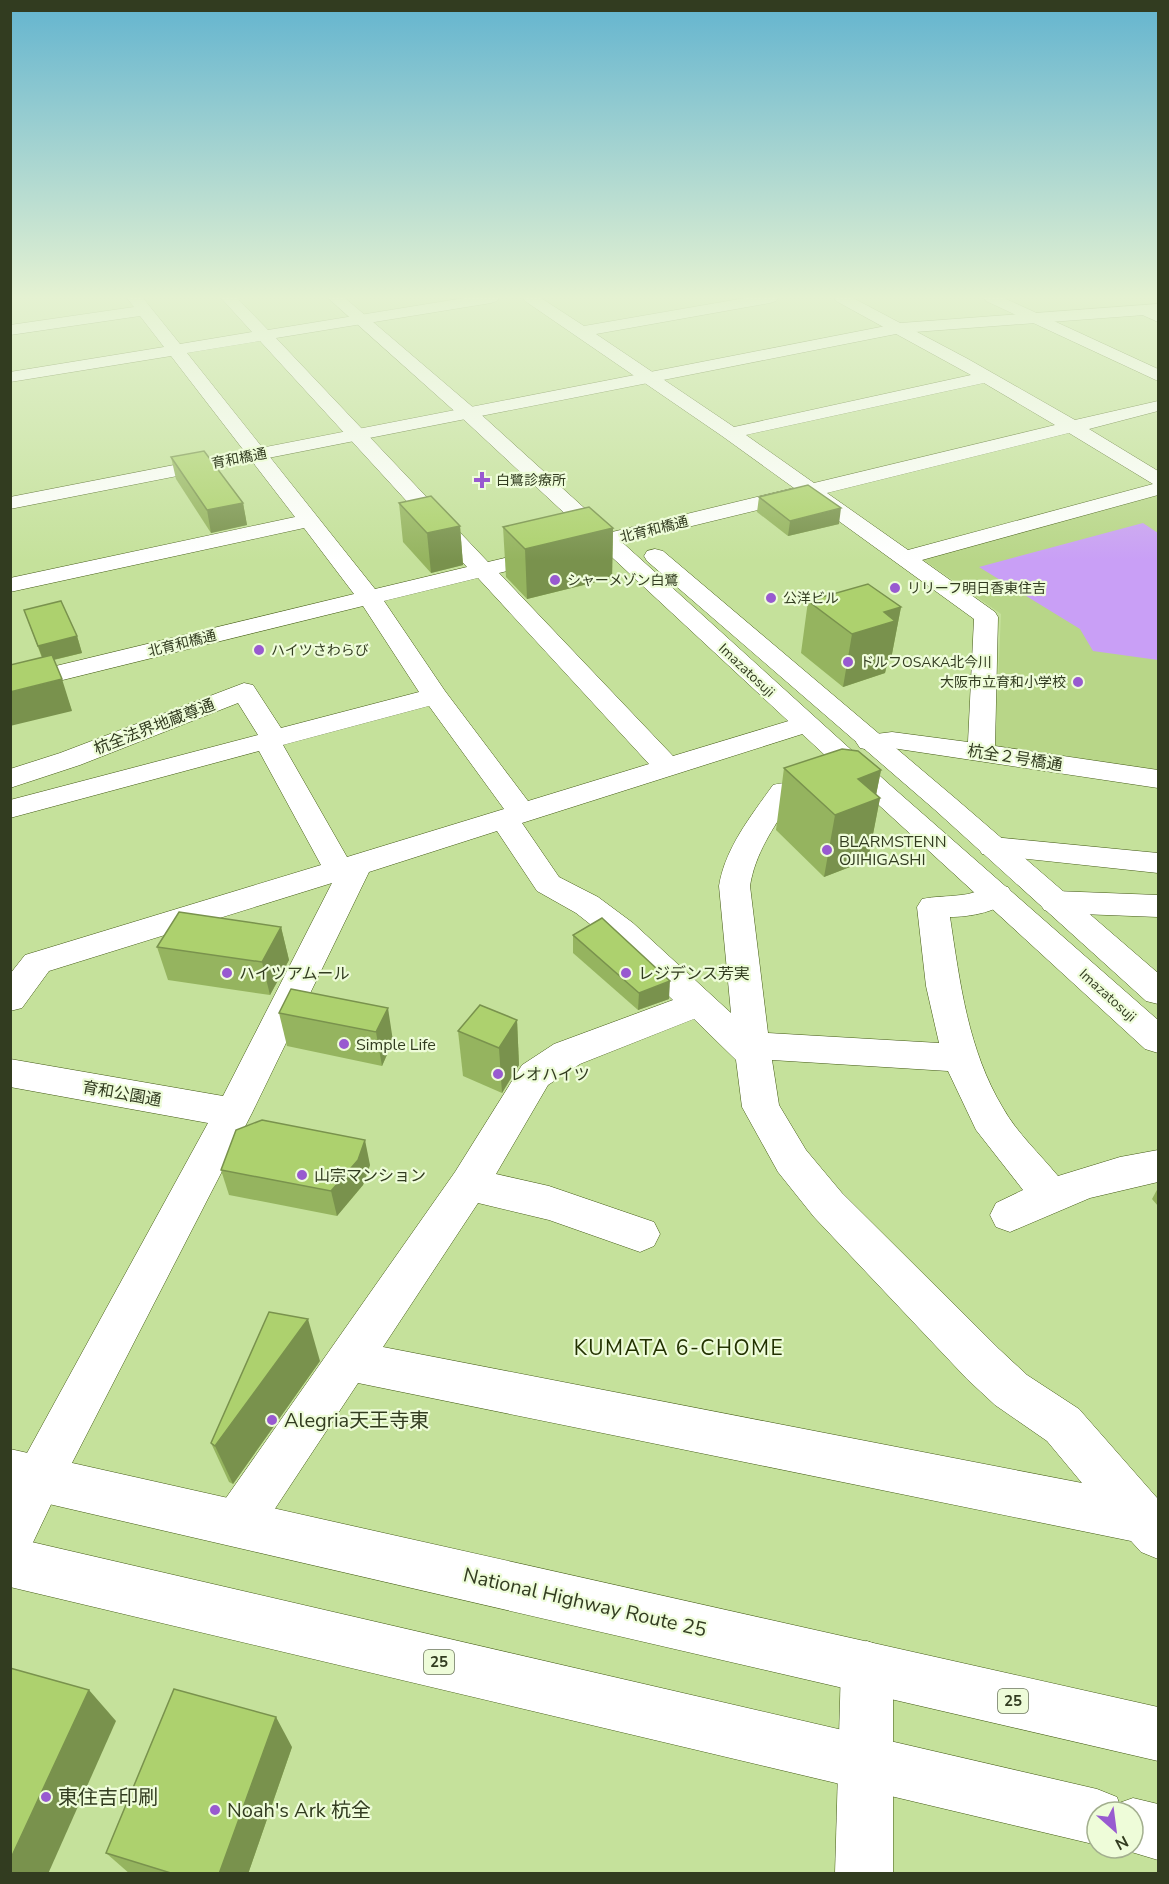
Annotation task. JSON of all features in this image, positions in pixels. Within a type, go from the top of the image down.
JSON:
[{"type":"main road","points":[[203,386],[369,597],[513,816],[548,884],[587,905],[613,924],[752,1050],[960,1058]]},
{"type":"main road","points":[[310,386],[667,767]]},
{"type":"main road","name":"Imazatosuji","points":[[446,386],[478,411]]},
{"type":"main road","name":"Imazatosuji","points":[[452,386],[618,538],[806,724],[1158,1040]]},
{"type":"main road","name":"育和橋通","points":[[10,502],[356,436],[598,386]]},
{"type":"main road","points":[[661,386],[812,491],[986,617],[981,752]]},
{"type":"main road","points":[[731,434],[947,386]]},
{"type":"main road","points":[[1003,386],[1158,479]]},
{"type":"main road","name":"北育和橋通","points":[[10,685],[1158,406]]},
{"type":"main road","points":[[905,558],[1158,489]]},
{"type":"main road","points":[[10,585],[308,521]]},
{"type":"main road","name":"Imazatosuji","points":[[618,538],[870,742],[1158,992]]},
{"type":"main road","name":"杭全法界地蔵尊通","points":[[10,779],[70,759],[244,691],[271,740]]},
{"type":"main road","points":[[10,809],[435,696]]},
{"type":"main road","points":[[10,999],[37,963],[806,724]]},
{"type":"main road","points":[[271,740],[348,868]]},
{"type":"main road","name":"杭全２号橋通","points":[[870,742],[892,740],[1158,779]]},
{"type":"main road","points":[[880,791],[849,801],[783,792],[742,853],[733,891],[736,897],[752,1050],[762,1107],[792,1161],[828,1205],[983,1364],[1011,1390],[1064,1425],[1151,1527]]},
{"type":"main road","points":[[993,847],[1158,863]]},
{"type":"main road","points":[[10,1538],[25,1474],[233,1113],[348,868]]},
{"type":"main road","points":[[997,895],[966,906],[933,907],[943,986],[960,1058],[989,1119],[1050,1195]]},
{"type":"main road","points":[[1055,902],[1158,906]]},
{"type":"main road","points":[[238,1522],[469,1184],[535,1075],[567,1054],[700,1003]]},
{"type":"main road","name":"育和公園通","points":[[10,1073],[233,1113]]},
{"type":"main road","points":[[1010,1215],[1050,1195],[1142,1168],[1158,1166]]},
{"type":"main road","points":[[469,1184],[549,1203],[640,1234]]},
{"type":"main road","points":[[349,1361],[1151,1527]]},
{"type":"main road","name":"National Highway Route 25","points":[[25,1474],[1158,1734]]},
{"type":"main road","name":"25","points":[[10,1562],[867,1761],[1085,1814]]},
{"type":"main road","points":[[864,1874],[867,1667]]},
{"type":"shaded area","name":"大阪市立育和小学校","points":[[1158,495],[1158,771],[995,750],[1001,614],[921,558]]},
{"type":"shaded area","points":[[1143,523],[1158,533],[1158,660],[1093,651],[1080,629],[979,567]]},
{"type":"building","points":[[204,451],[243,503],[207,510],[171,457]]},
{"type":"building","points":[[808,485],[841,508],[790,521],[759,497]]},
{"type":"building","points":[[431,496],[460,526],[427,533],[399,503]]},
{"type":"building","points":[[589,507],[613,528],[525,549],[503,527]]},
{"type":"building","points":[[868,584],[901,607],[884,612],[895,621],[852,634],[808,601]]},
{"type":"building","points":[[61,601],[77,636],[38,646],[24,610]]},
{"type":"building","points":[[52,655],[62,679],[10,692],[10,665]]},
{"type":"building","points":[[842,749],[858,751],[881,770],[858,779],[880,798],[835,815],[784,768]]},
{"type":"building","points":[[179,912],[281,927],[262,962],[157,947]]},
{"type":"building","points":[[602,918],[670,981],[639,993],[573,935]]},
{"type":"building","points":[[291,989],[388,1008],[376,1032],[279,1013]]},
{"type":"building","points":[[480,1005],[517,1020],[499,1048],[458,1031]]},
{"type":"building","points":[[262,1120],[365,1140],[358,1160],[331,1191],[221,1170],[236,1130]]},
{"type":"building","points":[[269,1312],[308,1319],[215,1446],[211,1443]]},
{"type":"building","points":[[10,1668],[89,1690],[10,1860]]},
{"type":"building","points":[[174,1689],[276,1717],[219,1874],[174,1874],[106,1853]]},
{"type":"place","name":"白鷺診療所","points":[[482,480]]},
{"type":"place","name":"シャーメゾン白鷺","points":[[555,580]]},
{"type":"place","name":"リリーフ明日香東住吉","points":[[895,588]]},
{"type":"place","name":"公洋ビル","points":[[771,598]]},
{"type":"place","name":"ハイツさわらび","points":[[259,650]]},
{"type":"place","name":"ドルフOSAKA北今川","points":[[848,662]]},
{"type":"place","name":"大阪市立育和小学校","points":[[1078,682]]},
{"type":"place","name":"BLARMSTENN OJIHIGASHI","points":[[827,850]]},
{"type":"place","name":"ハイツアムール","points":[[227,973]]},
{"type":"place","name":"レジデンス芳実","points":[[626,973]]},
{"type":"place","name":"Simple Life","points":[[344,1044]]},
{"type":"place","name":"レオハイツ","points":[[498,1074]]},
{"type":"place","name":"山宗マンション","points":[[302,1175]]},
{"type":"place","name":"Alegria天王寺東","points":[[272,1420]]},
{"type":"place","name":"東住吉印刷","points":[[46,1797]]},
{"type":"place","name":"Noah's Ark 杭全","points":[[215,1810]]},
{"type":"district","name":"KUMATA 6-CHOME","points":[[679,1348]]}]
